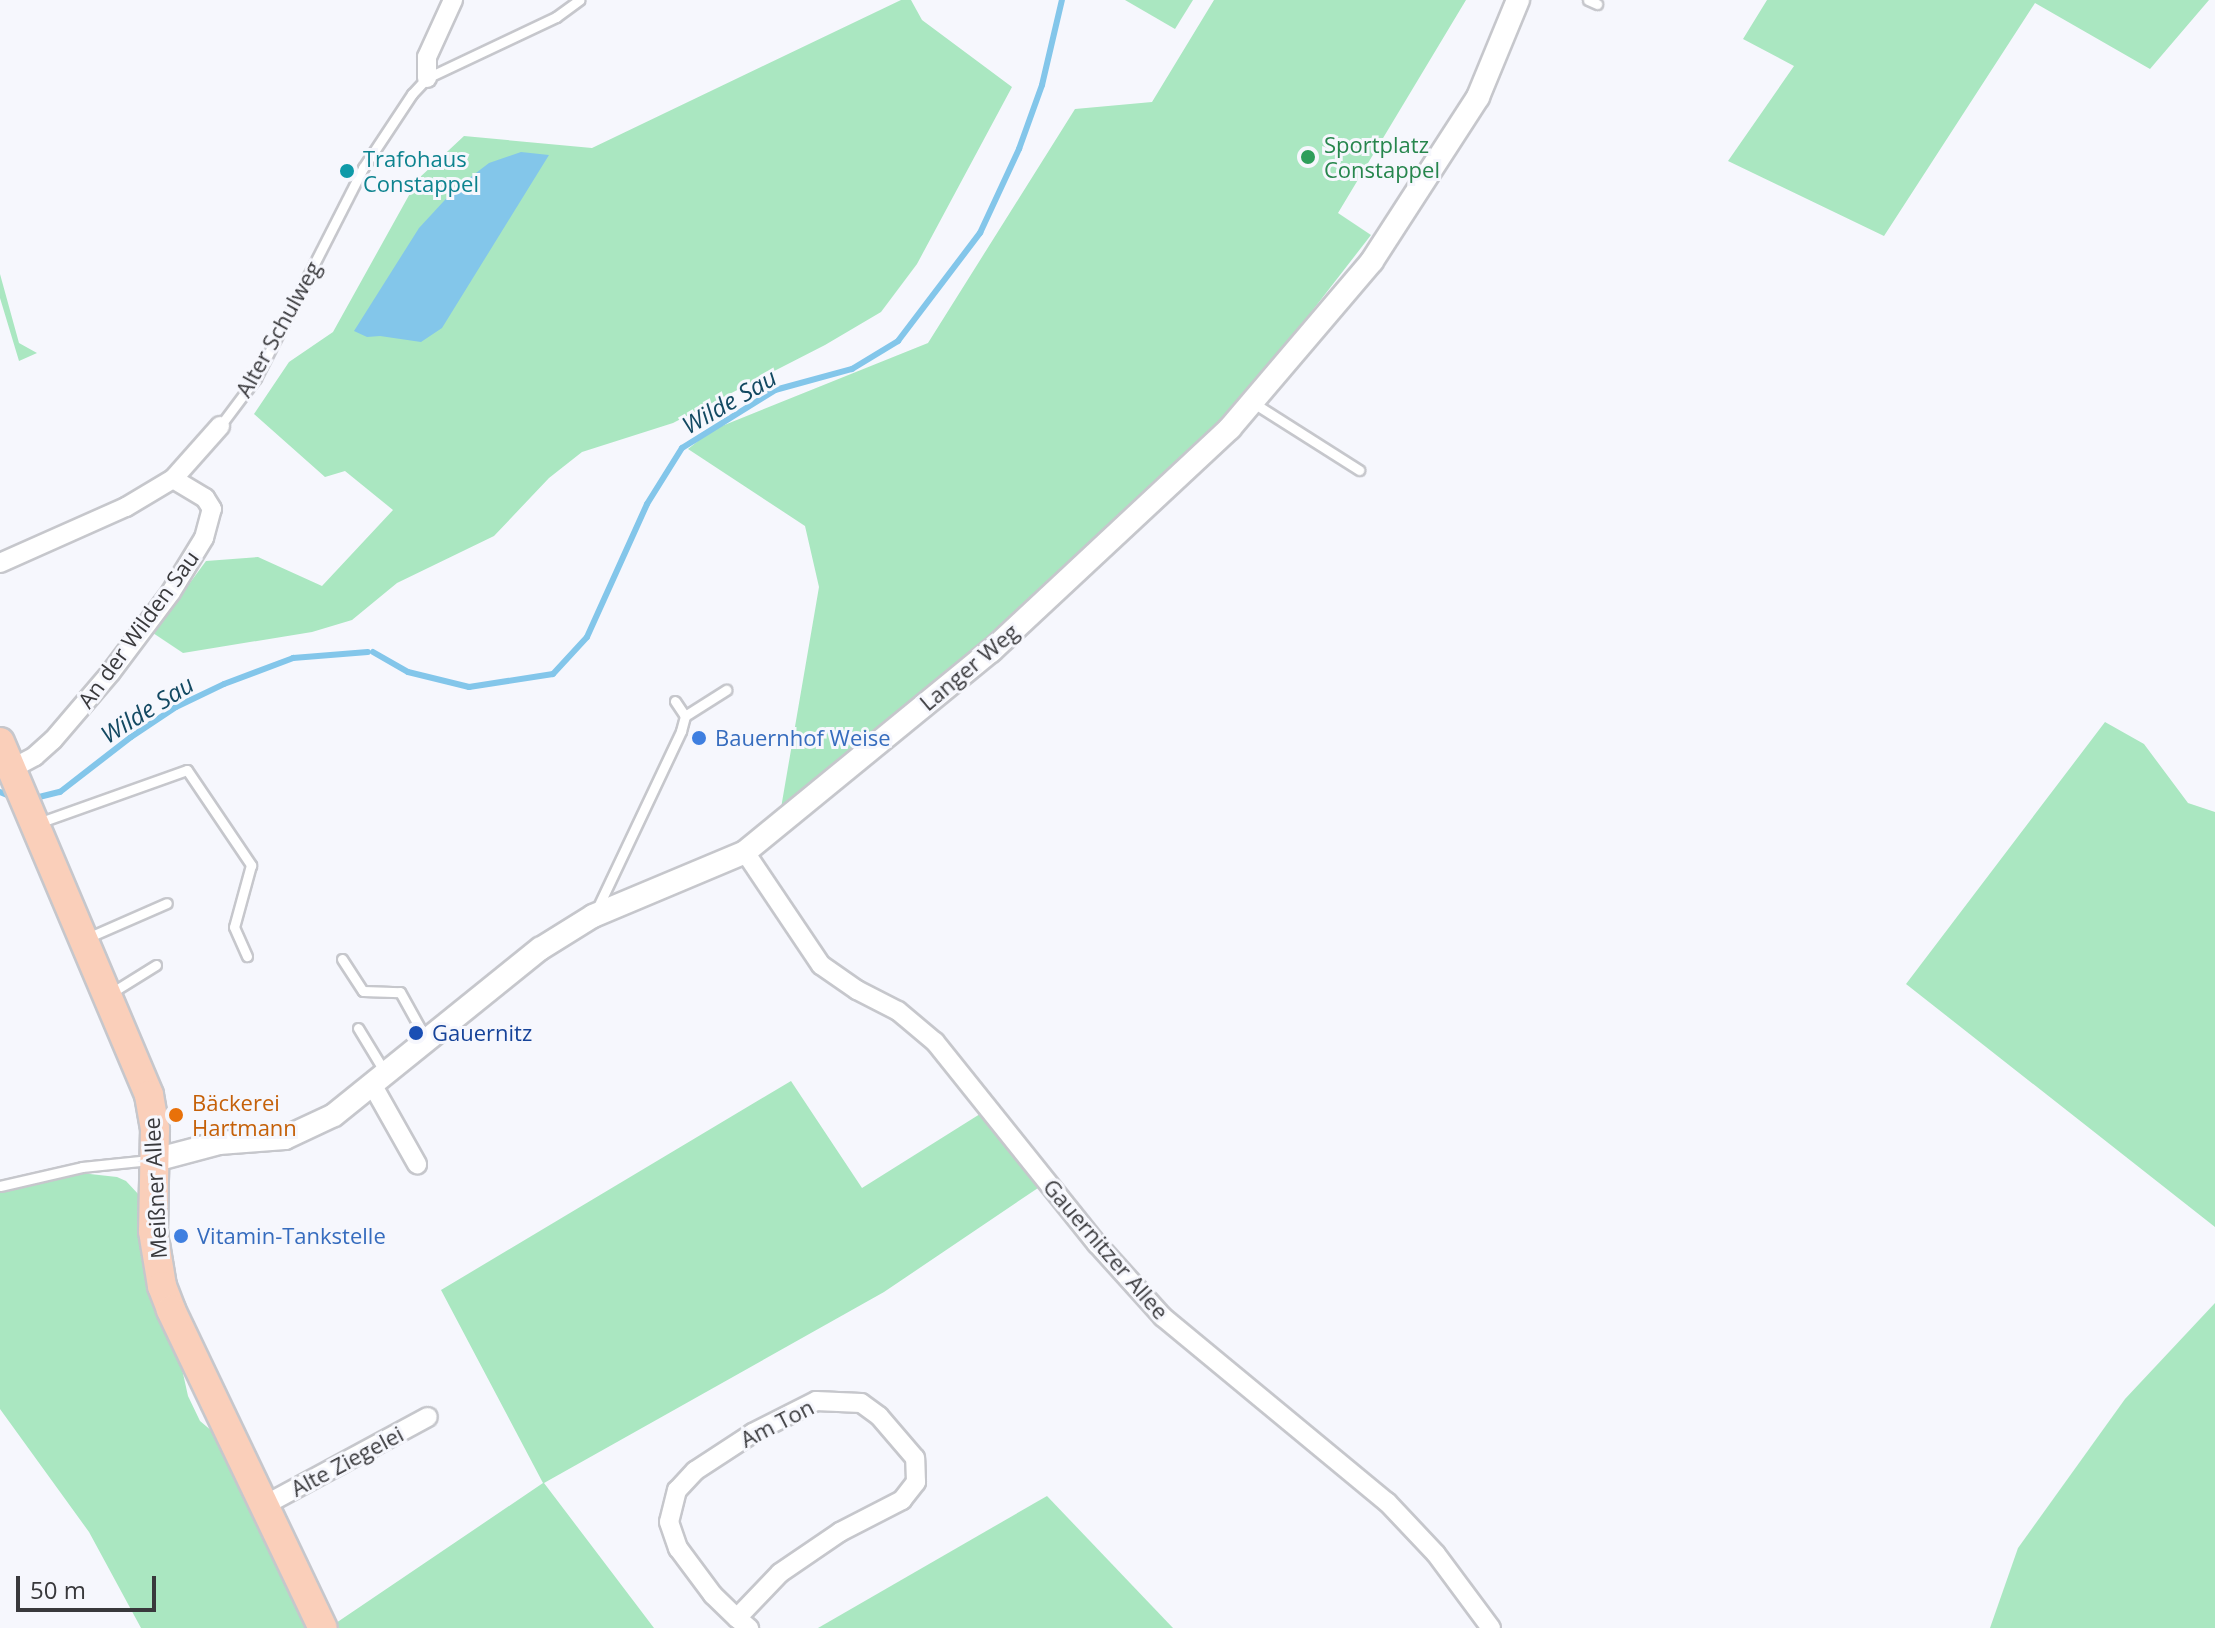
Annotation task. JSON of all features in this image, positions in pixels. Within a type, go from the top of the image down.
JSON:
[{"type":"main road","name":"Meißner Allee","points":[[0,742],[149,1095],[155,1129],[153,1231],[162,1286],[323,1628]]},
{"type":"street","name":"Alter Schulweg","points":[[427,78],[427,57],[453,0]]},
{"type":"street","name":"Langer Weg","points":[[155,1160],[219,1143],[285,1138],[334,1115],[522,963],[593,916],[745,852],[991,651],[1230,428],[1372,261],[1478,97],[1518,0]]},
{"type":"street","name":"Alter Schulweg","points":[[0,563],[126,507],[173,479],[220,426]]},
{"type":"street","name":"An der Wilden Sau","points":[[14,777],[53,740],[111,672],[171,592],[204,538],[212,509],[205,498],[173,479]]},
{"type":"street","name":"Gauernitzer Allee","points":[[745,852],[821,965],[857,990],[898,1011],[935,1042],[1097,1244],[1163,1317],[1387,1502],[1436,1554],[1491,1628]]},
{"type":"street","points":[[380,1080],[417,1164]]},
{"type":"street","name":"Am Ton","points":[[816,1401],[861,1403],[879,1416],[915,1458],[916,1482],[902,1500],[840,1532],[780,1573],[743,1623],[713,1595],[678,1548],[669,1522],[677,1490],[695,1471],[753,1433],[816,1401]]},
{"type":"street","name":"Alte Ziegelei","points":[[265,1505],[428,1417]]},
{"type":"lane","points":[[427,78],[556,17],[579,0]]},
{"type":"lane","name":"Alter Schulweg","points":[[220,426],[256,378],[363,168],[412,94],[427,78]]},
{"type":"lane","points":[[1252,402],[1359,470]]},
{"type":"lane","points":[[593,916],[685,716],[726,690]]},
{"type":"lane","points":[[675,701],[685,716]]},
{"type":"lane","points":[[33,821],[187,770],[251,865],[234,927],[247,956]]},
{"type":"lane","points":[[84,940],[167,903]]},
{"type":"lane","points":[[342,959],[363,991],[400,992],[426,1039]]},
{"type":"lane","points":[[108,995],[156,965]]},
{"type":"lane","points":[[358,1028],[380,1080]]},
{"type":"lane","points":[[0,1186],[82,1167],[155,1160]]},
{"type":"green space","points":[[901,0],[911,0],[922,20],[1012,87],[917,264],[881,312],[825,345],[673,423],[582,452],[549,478],[494,536],[397,583],[352,620],[312,632],[183,653],[153,633],[206,561],[258,557],[322,586],[393,510],[345,471],[325,477],[254,414],[289,362],[333,332],[418,179],[464,136],[592,148]]},
{"type":"green space","points":[[1125,0],[1193,0],[1175,29]]},
{"type":"green space","points":[[1214,0],[1466,0],[1338,213],[1371,235],[1230,417],[960,669],[781,808],[819,587],[805,526],[688,449],[712,430],[928,343],[1075,109],[1152,102]]},
{"type":"green space","points":[[1767,0],[2209,0],[2150,69],[2035,3],[1884,236],[1728,161],[1794,66],[1743,39]]},
{"type":"green space","points":[[0,274],[19,343],[37,353],[19,361],[0,298]]},
{"type":"green space","points":[[2105,722],[2144,744],[2188,803],[2215,812],[2215,1227],[1906,984]]},
{"type":"green space","points":[[791,1081],[862,1188],[980,1114],[1038,1188],[884,1292],[544,1483],[654,1628],[339,1628],[336,1623],[543,1483],[441,1290]]},
{"type":"green space","points":[[81,1173],[117,1177],[126,1181],[140,1196],[141,1243],[177,1346],[188,1396],[200,1421],[219,1437],[314,1628],[141,1628],[89,1532],[0,1409],[0,1191]]},
{"type":"green space","points":[[2215,1303],[2215,1628],[1990,1628],[2018,1548],[2125,1399]]},
{"type":"green space","points":[[1047,1496],[1173,1628],[818,1628]]},
{"type":"water","points":[[521,152],[549,155],[442,328],[421,342],[367,337],[354,331],[419,228],[455,189],[489,163]]},
{"type":"waterway","name":"Wilde Sau","points":[[373,652],[408,672],[469,687],[553,674],[587,637],[647,504],[682,448],[775,390],[852,369],[898,341],[980,233],[1019,149],[1042,85],[1062,0]]},
{"type":"waterway","name":"Wilde Sau","points":[[31,799],[60,792],[176,707],[224,684],[293,658],[368,652]]},
{"type":"waterway","name":"Wilde Sau","points":[[0,792],[12,797]]},
{"type":"place","name":"Sportplatz Constappel","points":[[1308,157]]},
{"type":"place","name":"Trafohaus Constappel","points":[[347,171]]},
{"type":"place","name":"Bauernhof Weise","points":[[699,738]]},
{"type":"place","name":"Gauernitz","points":[[416,1033]]},
{"type":"place","name":"Bäckerei Hartmann","points":[[176,1115]]},
{"type":"place","name":"Vitamin-Tankstelle","points":[[181,1236]]}]
